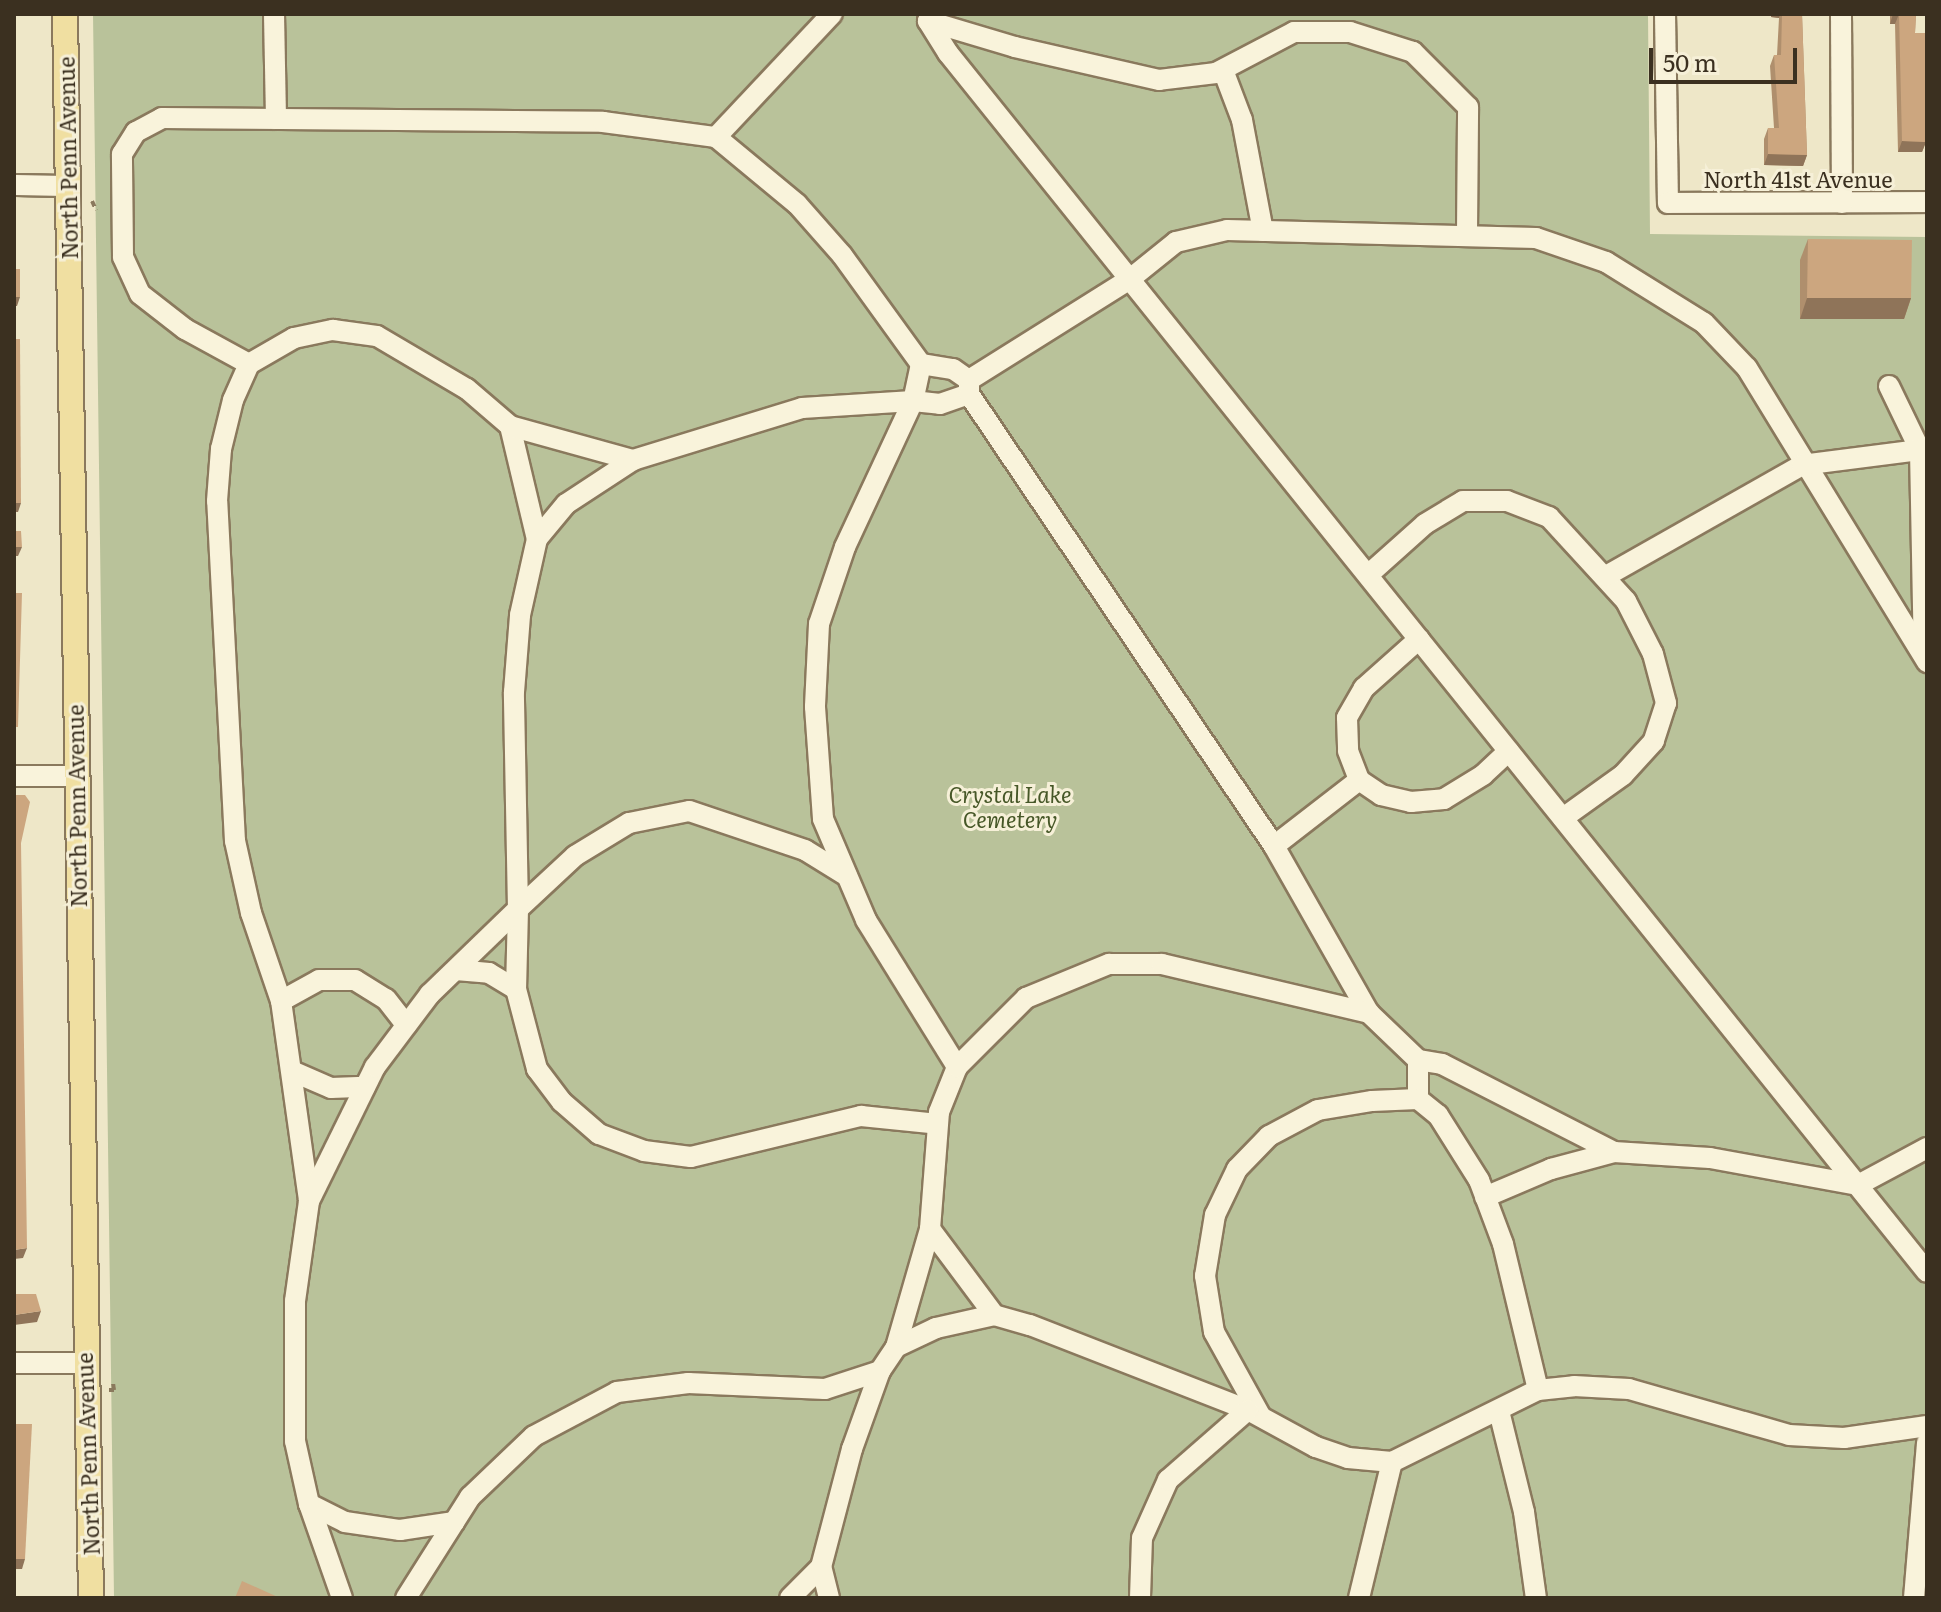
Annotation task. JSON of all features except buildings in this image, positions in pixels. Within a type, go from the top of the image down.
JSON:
[{"type":"main road","name":"North Penn Avenue","points":[[65,14],[84,1363],[91,1598]]},
{"type":"street","points":[[274,14],[276,119]]},
{"type":"street","points":[[716,137],[832,14]]},
{"type":"street","name":"North 41st Avenue","points":[[1665,14],[1668,203],[1927,202]]},
{"type":"street","points":[[1841,14],[1842,203]]},
{"type":"street","points":[[924,17],[1015,47],[1159,80],[1223,70],[1294,32],[1350,32],[1413,52],[1468,107],[1467,232]]},
{"type":"street","points":[[924,17],[1130,279],[1927,1272]]},
{"type":"street","points":[[1223,70],[1242,120],[1263,231]]},
{"type":"street","points":[[249,364],[185,329],[140,294],[123,257],[122,154],[136,132],[162,118],[603,122],[716,137],[797,204],[842,255],[921,364],[953,369],[969,387],[1274,846],[1369,1013],[1418,1060],[1442,1064],[1614,1152]]},
{"type":"street","points":[[14,185],[67,186]]},
{"type":"street","points":[[537,539],[566,504],[633,460],[802,408],[913,401],[940,404],[1130,279],[1176,242],[1227,230],[1467,232],[1536,238],[1606,262],[1704,323],[1747,368],[1802,465],[1849,530],[1926,659]]},
{"type":"street","points":[[342,1598],[309,1504],[295,1441],[291,1376],[295,1301],[309,1201],[294,1072],[281,1001],[251,913],[235,841],[219,615],[221,449],[249,364],[294,338],[333,330],[377,336],[467,389],[510,426],[633,460]]},
{"type":"street","points":[[921,364],[913,401],[845,547],[819,624],[815,707],[823,819],[866,920],[957,1067]]},
{"type":"street","points":[[1889,386],[1924,449],[1926,659]]},
{"type":"street","points":[[510,426],[526,478],[537,539],[520,615],[514,692],[518,909],[516,989],[537,1069],[562,1102],[599,1134],[644,1151],[691,1157],[861,1116],[938,1124]]},
{"type":"street","points":[[1606,576],[1802,465],[1924,449]]},
{"type":"street","points":[[1368,575],[1425,524],[1463,501],[1507,501],[1549,517],[1606,576],[1626,601],[1653,654],[1666,703],[1654,741],[1623,775],[1563,818]]},
{"type":"street","points":[[1419,639],[1364,688],[1347,718],[1348,751],[1359,780],[1381,795],[1411,802],[1444,799],[1483,775],[1509,751]]},
{"type":"street","points":[[14,776],[76,776]]},
{"type":"street","points":[[1274,846],[1359,780]]},
{"type":"street","points":[[309,1201],[365,1087],[406,1025],[456,970],[575,856],[629,823],[689,811],[805,850],[847,876]]},
{"type":"street","points":[[829,1598],[821,1567],[852,1449],[880,1371],[896,1347],[930,1229],[938,1124],[957,1067],[1026,998],[1109,964],[1162,964],[1369,1013]]},
{"type":"street","points":[[456,970],[489,973],[516,989]]},
{"type":"street","points":[[281,1001],[319,980],[355,980],[386,999],[406,1025]]},
{"type":"street","points":[[1418,1060],[1418,1099]]},
{"type":"street","points":[[294,1072],[331,1088],[365,1087]]},
{"type":"street","points":[[1254,1413],[1214,1332],[1205,1276],[1215,1215],[1237,1169],[1269,1136],[1318,1110],[1418,1099],[1438,1115],[1485,1197],[1528,1334],[1538,1390]]},
{"type":"street","points":[[1485,1197],[1551,1169],[1614,1152],[1710,1158],[1858,1185],[1927,1148]]},
{"type":"street","points":[[930,1229],[994,1315]]},
{"type":"street","points":[[896,1347],[936,1328],[994,1315],[1030,1325],[1254,1413],[1316,1447],[1348,1458],[1392,1462],[1538,1390],[1574,1386],[1629,1389],[1789,1435],[1844,1438],[1927,1426]]},
{"type":"street","points":[[14,1363],[84,1363]]},
{"type":"street","points":[[406,1598],[470,1497],[534,1436],[617,1392],[688,1383],[825,1389],[880,1371]]},
{"type":"street","points":[[1499,1411],[1524,1512],[1536,1598]]},
{"type":"street","points":[[1140,1598],[1142,1538],[1168,1480],[1254,1413]]},
{"type":"street","points":[[1914,1598],[1927,1443]]},
{"type":"street","points":[[1359,1598],[1392,1462]]},
{"type":"street","points":[[309,1504],[345,1522],[400,1530],[454,1522]]},
{"type":"street","points":[[790,1598],[821,1567]]},
{"type":"path","points":[[92,201],[96,210]]},
{"type":"path","points":[[109,1390],[114,1390],[113,1383]]},
{"type":"green space","name":"Crystal Lake Cemetery","points":[[93,14],[1648,14],[1650,234],[1927,237],[1927,1598],[114,1598]]}]
